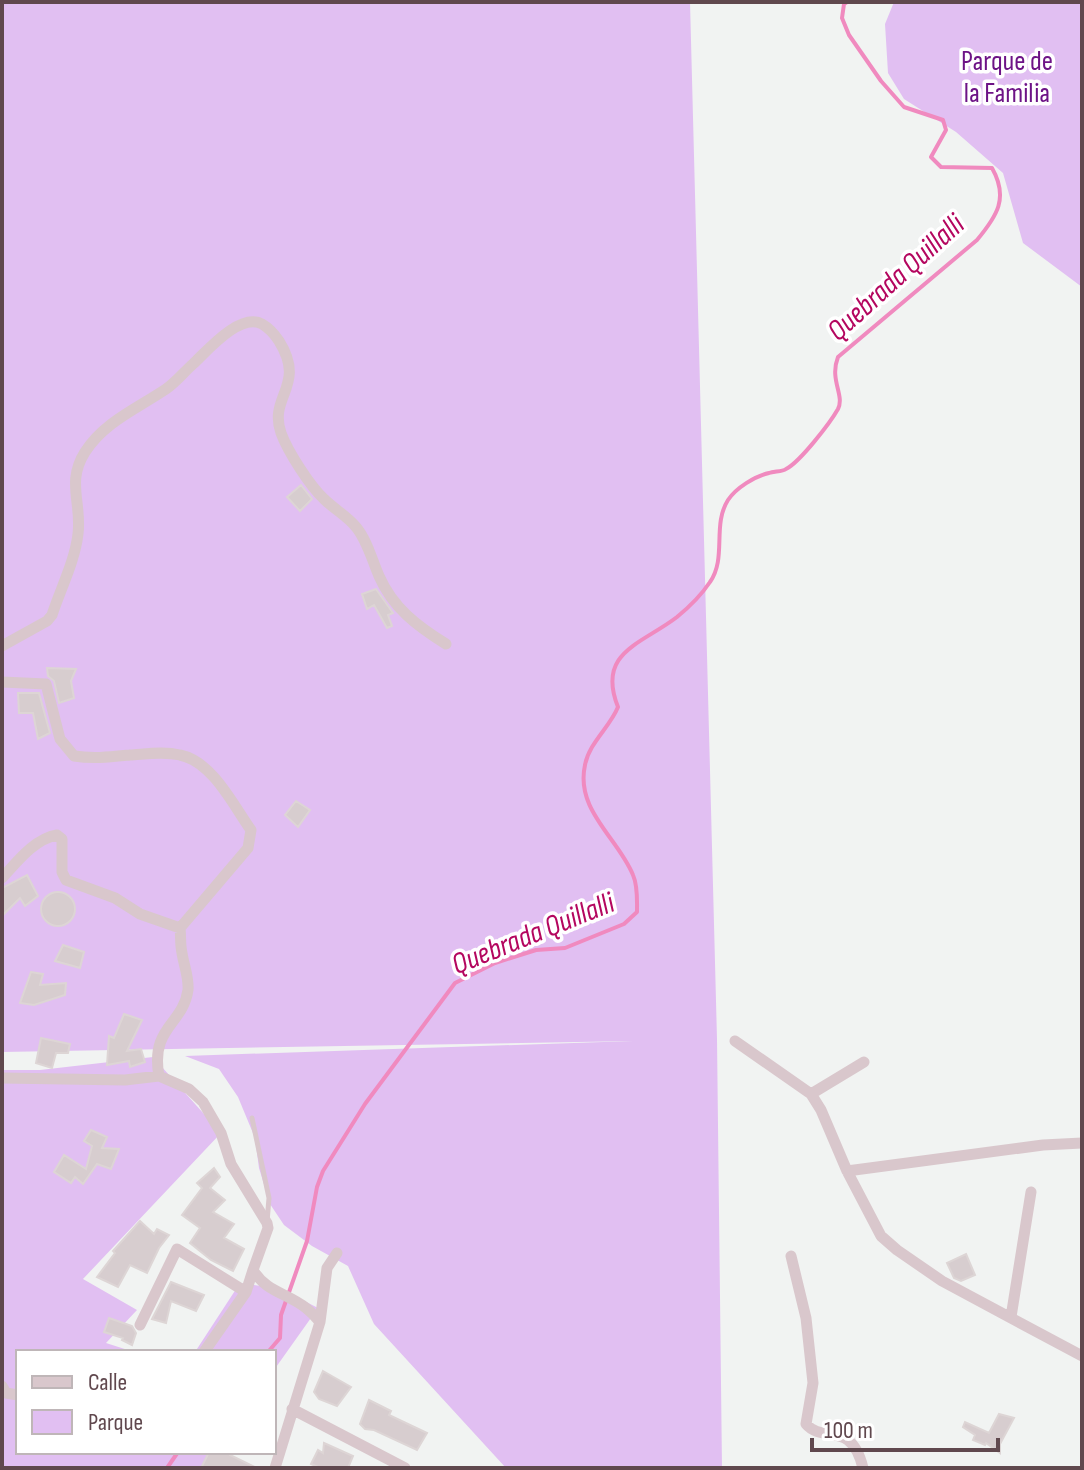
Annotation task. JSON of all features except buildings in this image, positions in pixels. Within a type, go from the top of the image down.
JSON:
[{"type":"street","points":[[2,646],[52,615],[78,536],[74,490],[76,470],[86,451],[101,433],[167,388],[220,339],[243,323],[252,321],[262,324],[274,334],[289,358],[291,375],[279,414],[280,431],[288,449],[322,498],[359,530],[386,591],[405,615],[446,644]]},
{"type":"street","points":[[2,682],[46,684],[60,739],[74,756],[93,759],[164,753],[195,760],[220,785],[251,830],[248,848],[180,928],[188,989],[185,1003],[166,1029],[158,1048],[159,1076]]},
{"type":"street","points":[[2,878],[29,850],[48,837],[57,835],[62,839],[62,872],[66,880],[115,898],[140,914],[180,928]]},
{"type":"street","points":[[735,1041],[811,1094],[875,1226],[897,1250],[942,1281],[1082,1356]]},
{"type":"street","points":[[811,1094],[864,1062]]},
{"type":"street","points":[[2,1078],[125,1080],[159,1076],[198,1094],[221,1133],[231,1164],[268,1228],[246,1292],[205,1350]]},
{"type":"street","points":[[847,1171],[1043,1145],[1082,1143]]},
{"type":"street","points":[[1011,1317],[1031,1192]]},
{"type":"street","points":[[140,1325],[177,1249],[246,1292]]},
{"type":"street","points":[[275,1468],[320,1322],[327,1268],[337,1253]]},
{"type":"street","points":[[791,1256],[806,1318],[813,1389],[806,1424],[812,1430],[832,1432],[848,1440],[859,1453],[863,1468]]},
{"type":"street","points":[[253,1270],[259,1280],[305,1307],[320,1322]]},
{"type":"street","points":[[292,1409],[389,1464],[405,1468]]},
{"type":"lane","points":[[252,1118],[269,1198],[267,1223]]},
{"type":"green space","points":[[2,2],[690,2],[717,1039],[722,1468],[506,1468],[374,1324],[348,1266],[312,1246],[284,1225],[270,1204],[259,1168],[255,1138],[238,1097],[219,1069],[185,1056],[633,1041],[2,1052]]},
{"type":"green space","name":"Parque de la Familia","points":[[894,2],[1082,2],[1082,287],[1023,243],[1003,173],[956,132],[904,99],[888,73],[885,24]]},
{"type":"green space","points":[[153,1057],[221,1133],[83,1279],[137,1310],[106,1343],[128,1350],[16,1350],[16,1454],[215,1454],[205,1468],[2,1468],[2,1070],[40,1070]]},
{"type":"green space","points":[[240,1283],[281,1289],[318,1308],[276,1367],[276,1350],[196,1350]]},
{"type":"waterway","name":"Quebrada Quillalli","points":[[270,1350],[280,1338],[281,1315],[307,1241],[323,1171],[365,1104],[455,983],[495,963],[536,950],[565,948],[624,924],[637,912],[633,875],[592,810],[584,781],[587,757],[618,707],[613,688],[613,674],[618,661],[637,643],[681,613],[710,582],[718,563],[723,510],[731,496],[752,480],[792,465],[828,423],[840,404],[835,373],[838,357],[977,240],[995,215],[1000,189],[992,168],[941,167],[931,157],[946,130],[943,120],[904,107],[881,81],[849,35],[842,18],[847,2]]},
{"type":"waterway","name":"Quebrada Quillalli","points":[[167,1468],[177,1454]]}]
